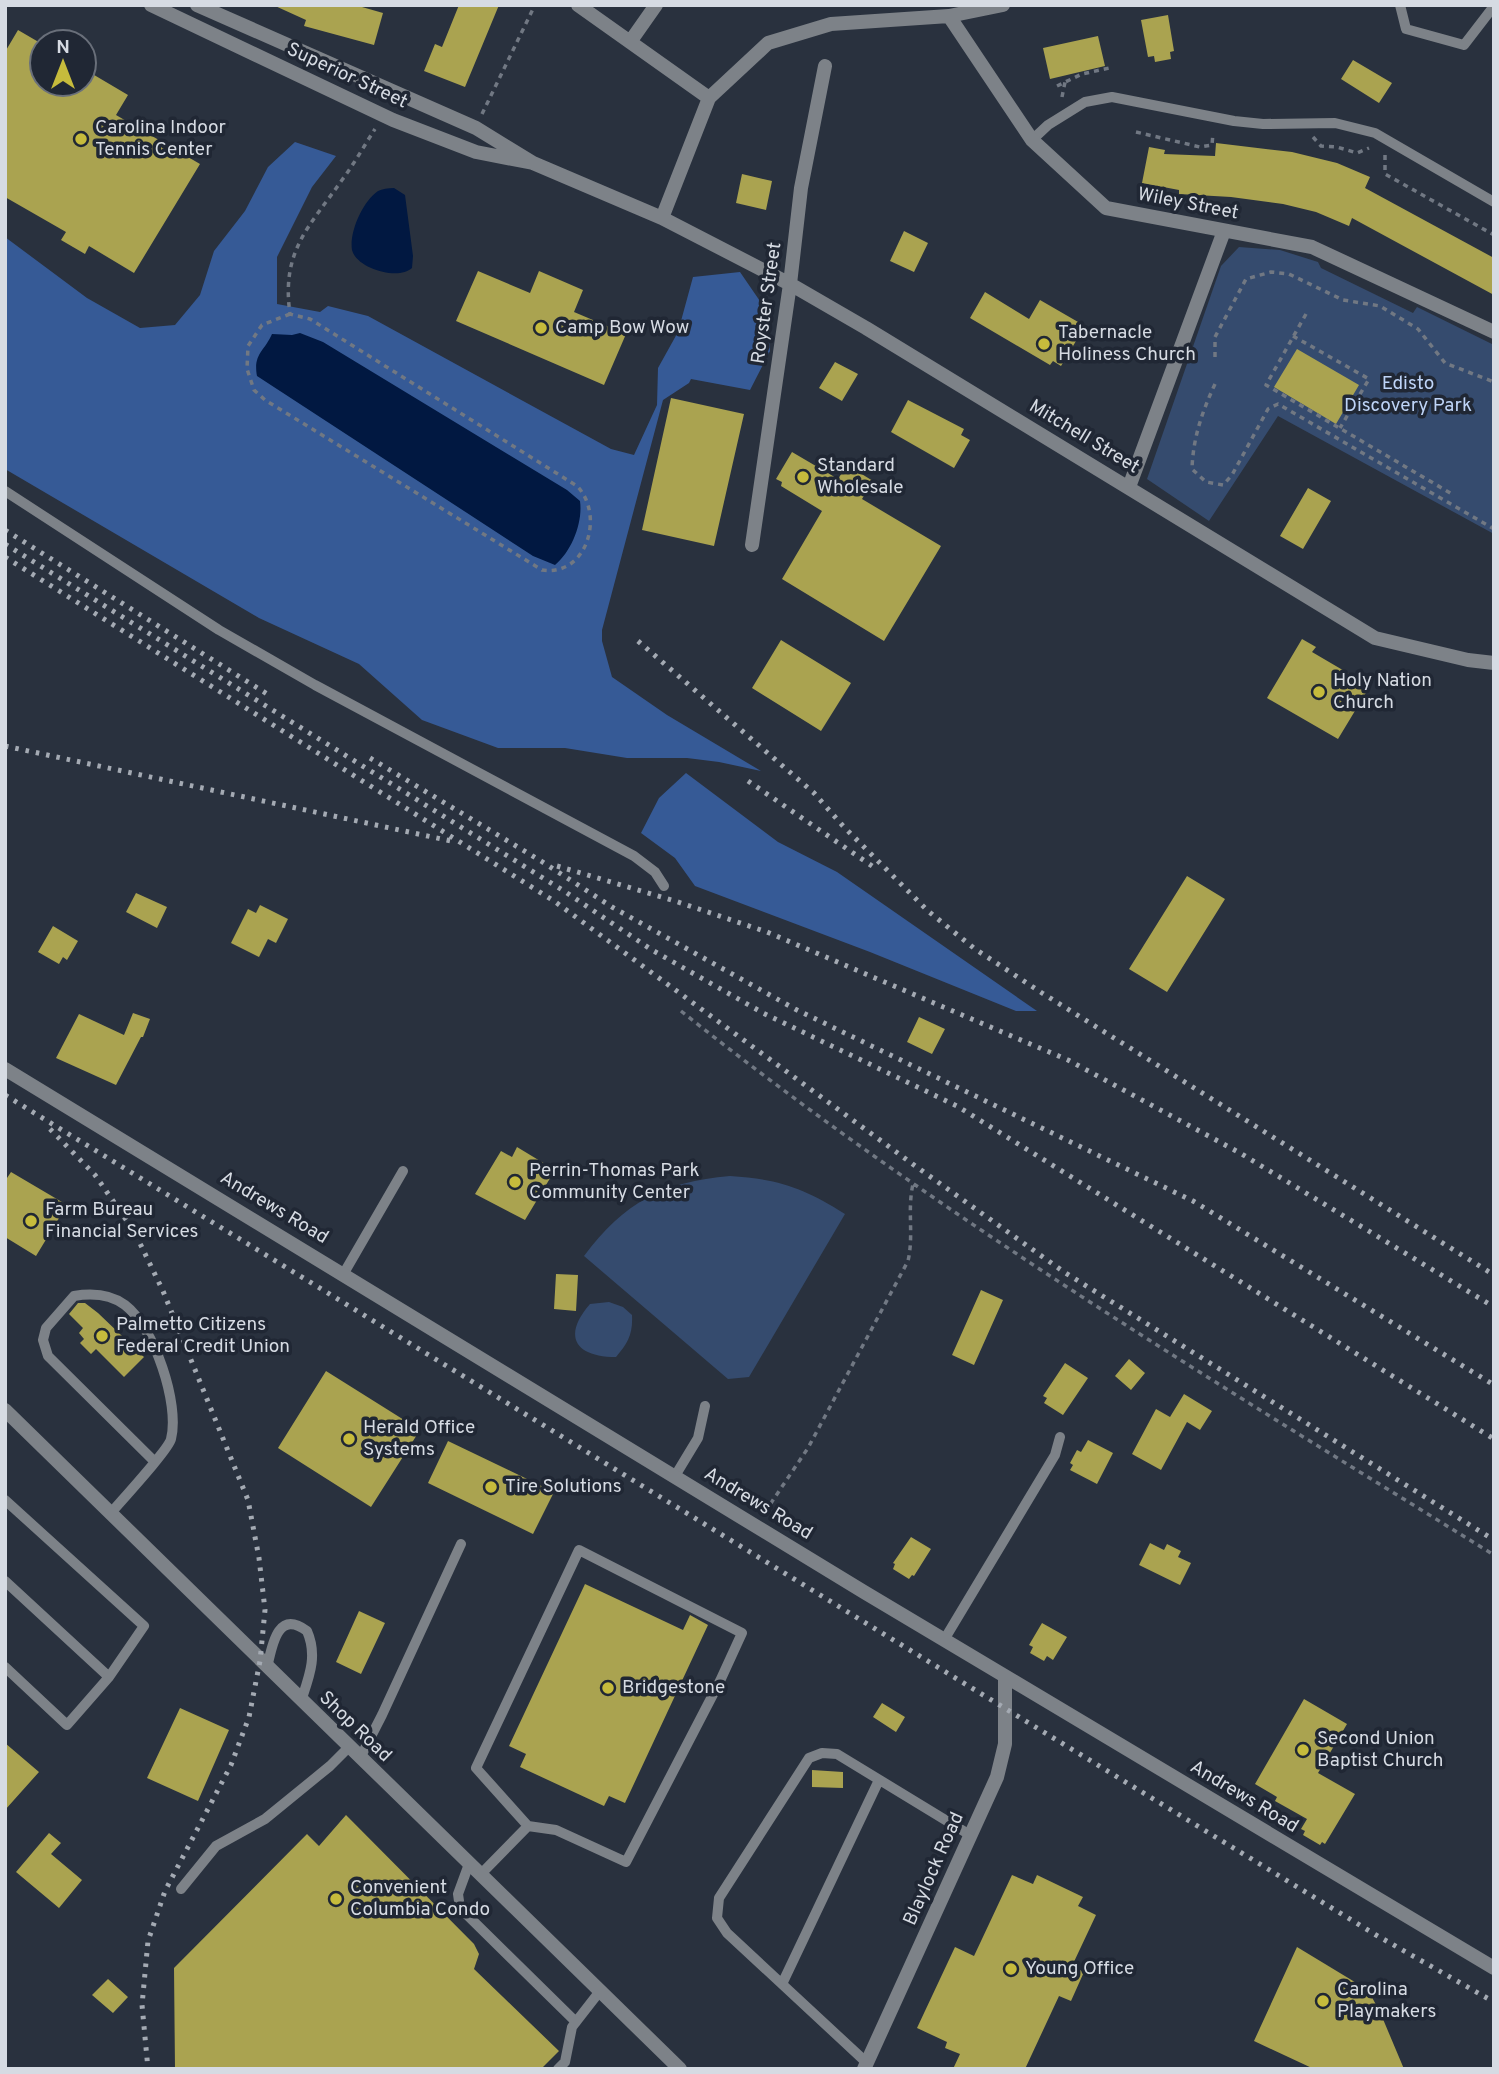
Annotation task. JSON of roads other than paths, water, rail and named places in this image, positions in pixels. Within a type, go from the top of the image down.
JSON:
[{"type":"street","name":"Superior Street","points":[[151,5],[384,116],[476,152],[533,163]]},
{"type":"street","name":"Superior Street","points":[[197,5],[476,128],[533,163],[662,218]]},
{"type":"street","points":[[578,5],[709,98]]},
{"type":"street","points":[[631,42],[656,5]]},
{"type":"street","points":[[905,5],[918,19]]},
{"type":"street","points":[[662,218],[709,98],[768,43],[831,24],[949,16],[1003,5]]},
{"type":"street","name":"Wiley Street","points":[[949,16],[1032,140],[1106,208],[1312,247],[1494,331]]},
{"type":"street","name":"Royster Street","points":[[752,545],[790,284],[801,188],[825,66]]},
{"type":"street","name":"Mitchell Street","points":[[662,218],[790,284],[1375,638],[1468,660],[1494,663]]},
{"type":"street","points":[[1129,487],[1224,231]]},
{"type":"street","name":"Andrews Road","points":[[5,1069],[1005,1677],[1494,1968]]},
{"type":"street","points":[[5,1401],[12,1420]]},
{"type":"street","name":"Shop Road","points":[[5,1410],[12,1420],[680,2069]]},
{"type":"street","name":"Blaylock Road","points":[[866,2066],[997,1777],[1005,1744],[1005,1677]]},
{"type":"lane","points":[[1400,5],[1406,29],[1464,45],[1494,6]]},
{"type":"lane","points":[[1032,140],[1048,125],[1085,102],[1112,97],[1234,121],[1263,124],[1335,123],[1375,133],[1494,202]]},
{"type":"lane","points":[[5,491],[219,630],[315,685],[634,856],[655,872],[664,886]]},
{"type":"lane","points":[[344,1273],[403,1171]]},
{"type":"lane","points":[[110,1514],[171,1442],[174,1421],[164,1370],[148,1334],[126,1305],[94,1293],[74,1296],[46,1328],[43,1339],[48,1356],[154,1461]]},
{"type":"lane","points":[[675,1476],[698,1437],[705,1406]]},
{"type":"lane","points":[[944,1640],[1055,1455],[1060,1437]]},
{"type":"lane","points":[[5,1500],[144,1626],[109,1677],[66,1725],[5,1667]]},
{"type":"lane","points":[[360,1758],[461,1544]]},
{"type":"lane","points":[[579,1550],[742,1633],[720,1681],[625,1862],[556,1830],[528,1826],[476,1768],[579,1550]]},
{"type":"lane","points":[[5,1581],[109,1677]]},
{"type":"lane","points":[[267,1668],[278,1631],[287,1625],[299,1624],[307,1631],[314,1655],[312,1670],[301,1701]]},
{"type":"lane","points":[[181,1889],[216,1846],[265,1819],[349,1747]]},
{"type":"lane","points":[[866,2066],[727,1933],[717,1918],[719,1898],[809,1758],[822,1754],[837,1754],[970,1835]]},
{"type":"lane","points":[[782,1984],[878,1780]]},
{"type":"lane","points":[[480,1875],[528,1826]]},
{"type":"lane","points":[[469,1864],[458,1894],[460,1908],[576,2022]]},
{"type":"lane","points":[[558,2069],[565,2062],[572,2027],[600,1991]]},
{"type":"railway","points":[[5,530],[272,697]]},
{"type":"railway","points":[[5,544],[564,891],[652,950],[763,1013],[957,1106],[1494,1439]]},
{"type":"railway","points":[[5,557],[554,901],[1064,1272],[1494,1540]]},
{"type":"railway","points":[[638,641],[814,793],[928,911],[975,949],[1494,1275]]},
{"type":"railway","points":[[5,746],[451,841]]},
{"type":"railway","points":[[370,758],[612,907],[795,1009],[1193,1201],[1494,1385]]},
{"type":"railway","points":[[748,781],[875,868]]},
{"type":"railway","points":[[557,866],[767,932],[1068,1060],[1240,1153],[1494,1307]]},
{"type":"railway","points":[[5,1095],[1376,1935],[1494,2002]]},
{"type":"railway","points":[[50,1129],[95,1175],[134,1231],[163,1291],[248,1500],[265,1610],[260,1661],[249,1717],[231,1765],[165,1891],[148,1941],[142,2005],[148,2069]]},
{"type":"place","name":"Carolina Indoor Tennis Center","points":[[81,139]]},
{"type":"place","name":"Camp Bow Wow","points":[[541,328]]},
{"type":"place","name":"Tabernacle Holiness Church","points":[[1044,344]]},
{"type":"place","name":"Standard Wholesale","points":[[803,477]]},
{"type":"place","name":"Holy Nation Church","points":[[1319,692]]},
{"type":"place","name":"Perrin-Thomas Park Community Center","points":[[515,1182]]},
{"type":"place","name":"Farm Bureau Financial Services","points":[[31,1221]]},
{"type":"place","name":"Palmetto Citizens Federal Credit Union","points":[[102,1336]]},
{"type":"place","name":"Herald Office Systems","points":[[349,1439]]},
{"type":"place","name":"Tire Solutions","points":[[491,1487]]},
{"type":"place","name":"Bridgestone","points":[[608,1688]]},
{"type":"place","name":"Second Union Baptist Church","points":[[1303,1750]]},
{"type":"place","name":"Convenient Columbia Condo","points":[[336,1899]]},
{"type":"place","name":"Young Office","points":[[1011,1969]]},
{"type":"place","name":"Carolina Playmakers","points":[[1323,2001]]},
{"type":"park label","name":"Edisto Discovery Park","points":[[1408,395]]}]
